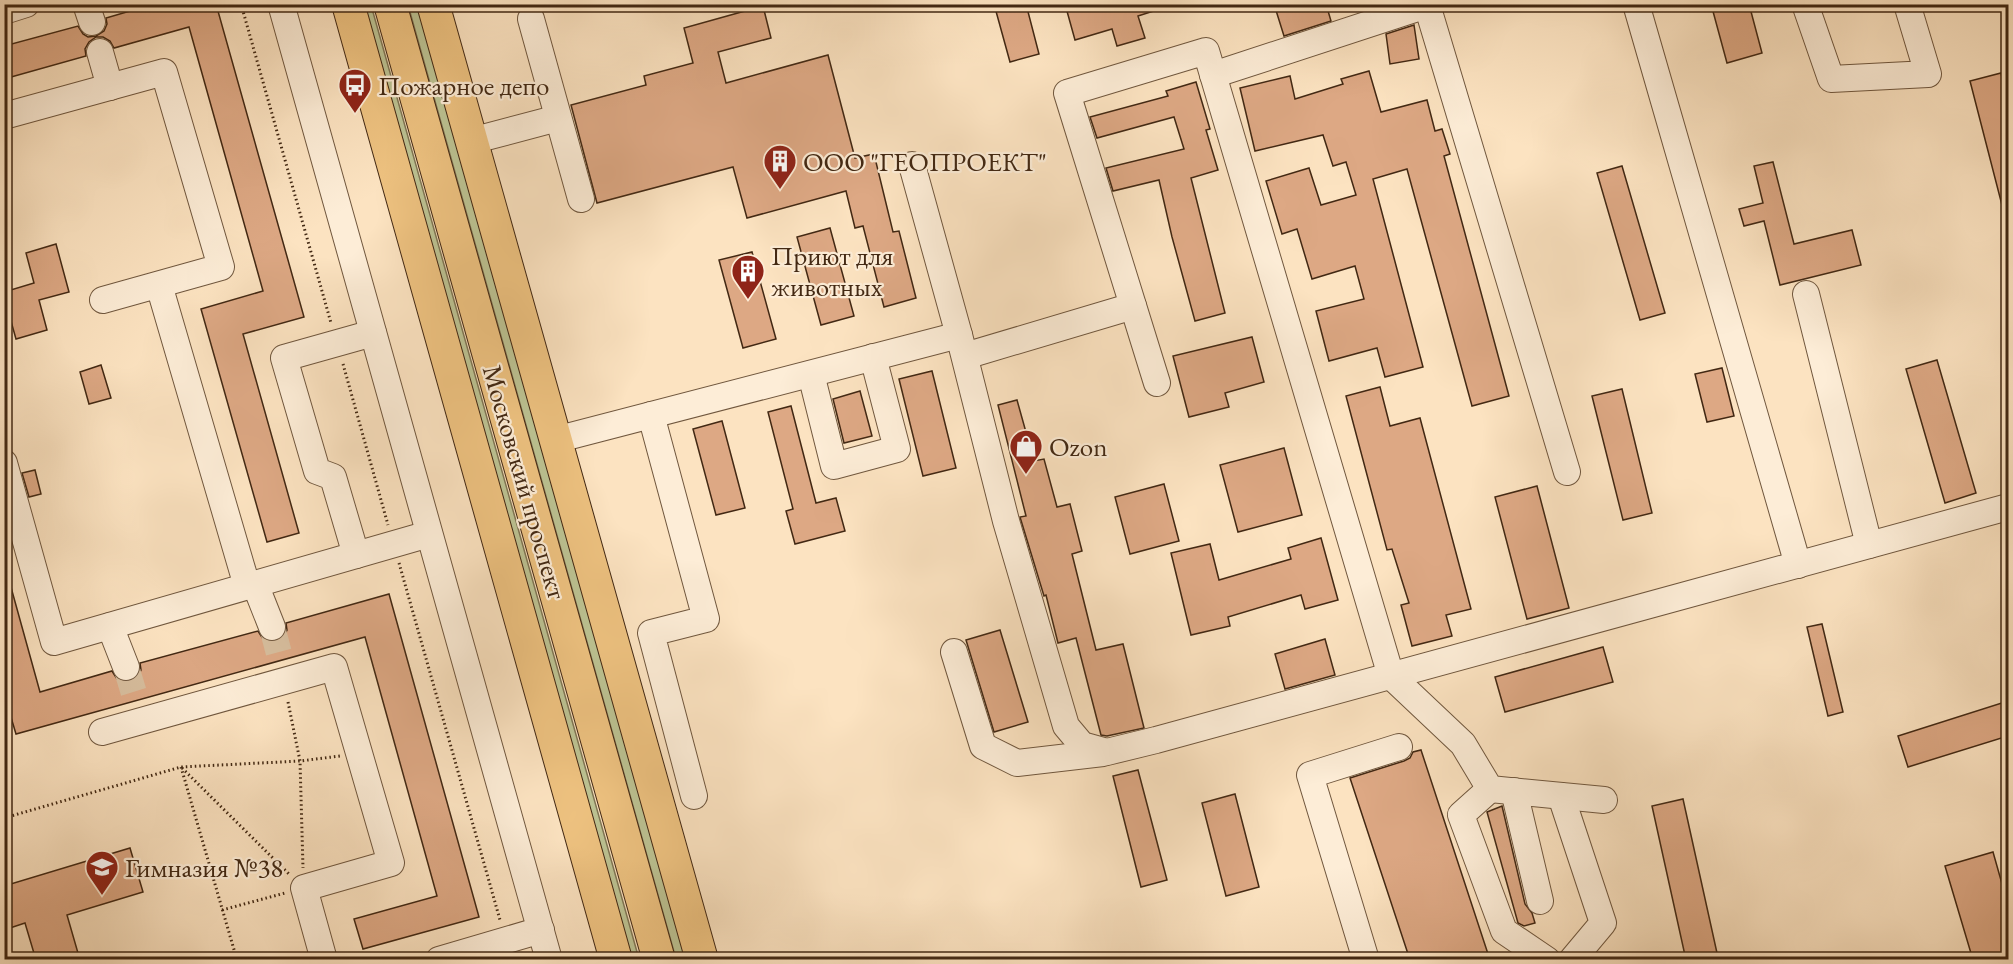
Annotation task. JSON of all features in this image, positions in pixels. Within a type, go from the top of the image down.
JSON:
[{"type":"main road","name":"Московский проспект","points":[[348,4],[616,960]]},
{"type":"main road","name":"Московский проспект","points":[[390,4],[659,960]]},
{"type":"main road","name":"Московский проспект","points":[[433,4],[702,960]]},
{"type":"street","points":[[4,11],[26,4]]},
{"type":"street","points":[[281,4],[549,960]]},
{"type":"street","points":[[1636,4],[1798,565]]},
{"type":"street","points":[[1805,4],[1831,79],[1928,74],[1907,4]]},
{"type":"street","points":[[1213,75],[1427,5],[1568,472]]},
{"type":"street","points":[[531,19],[581,199]]},
{"type":"street","points":[[1157,383],[1067,93],[1206,51],[1391,676],[1463,744],[1502,790],[1540,901]]},
{"type":"street","points":[[100,52],[110,87]]},
{"type":"street","points":[[4,116],[164,72],[220,267],[103,300]]},
{"type":"street","points":[[471,141],[558,118]]},
{"type":"street","points":[[912,165],[962,345],[1006,521],[1066,726],[1082,745],[1107,752]]},
{"type":"street","points":[[159,285],[251,585],[272,627]]},
{"type":"street","points":[[1806,294],[1869,545]]},
{"type":"street","points":[[555,440],[873,357],[962,345],[1132,306]]},
{"type":"street","points":[[356,555],[333,477],[317,471],[284,358],[373,333]]},
{"type":"street","points":[[811,374],[834,466],[897,449],[873,357]]},
{"type":"street","points":[[651,415],[706,619],[651,633],[693,792],[656,797]]},
{"type":"street","points":[[4,463],[54,642],[429,534]]},
{"type":"street","points":[[954,652],[983,746],[1017,763],[1107,752],[2008,507]]},
{"type":"street","points":[[110,626],[126,667]]},
{"type":"street","points":[[102,732],[137,711],[283,671],[334,667],[391,863],[304,888],[324,960]]},
{"type":"street","points":[[1366,960],[1310,775],[1399,747]]},
{"type":"street","points":[[1547,960],[1504,931],[1461,815],[1502,790],[1604,800]]},
{"type":"street","points":[[1561,796],[1603,923],[1572,960]]},
{"type":"street","points":[[439,960],[541,930]]},
{"type":"path","points":[[241,4],[506,940]]},
{"type":"path","points":[[283,671],[300,761],[304,888]]},
{"type":"path","points":[[4,818],[181,766],[326,759],[359,752]]},
{"type":"path","points":[[181,766],[304,888]]},
{"type":"path","points":[[181,766],[237,960]]},
{"type":"path","points":[[222,910],[304,888]]},
{"type":"green space","points":[[360,5],[371,5],[639,959],[628,959]]},
{"type":"green space","points":[[408,5],[418,5],[686,959],[676,959]]},
{"type":"building","points":[[154,4],[216,4],[304,317],[243,334],[299,533],[267,542],[201,309],[263,291],[189,27],[114,48],[110,41],[103,37],[96,37],[85,49],[86,56],[4,79],[4,46],[78,26],[88,37],[96,36],[104,31],[107,24],[106,18]]},
{"type":"building","points":[[994,4],[1026,4],[1039,54],[1010,62]]},
{"type":"building","points":[[1065,4],[1162,4],[1163,8],[1138,16],[1145,38],[1117,46],[1112,29],[1075,40]]},
{"type":"building","points":[[1274,4],[1326,4],[1331,21],[1284,36]]},
{"type":"building","points":[[1711,4],[1749,4],[1762,53],[1727,63]]},
{"type":"building","points":[[763,6],[771,38],[718,52],[726,83],[828,55],[855,158],[874,154],[893,232],[899,231],[916,298],[884,307],[863,226],[855,228],[846,191],[747,218],[733,167],[597,203],[571,105],[646,85],[644,76],[693,63],[684,28]]},
{"type":"building","points":[[1414,25],[1419,59],[1390,64],[1386,34]]},
{"type":"building","points":[[1369,71],[1381,112],[1427,100],[1435,131],[1442,129],[1450,154],[1444,156],[1509,396],[1472,406],[1407,169],[1373,179],[1423,367],[1385,377],[1377,348],[1329,361],[1316,311],[1364,299],[1355,266],[1312,279],[1297,229],[1282,234],[1266,181],[1309,168],[1321,205],[1356,195],[1346,162],[1333,166],[1323,135],[1255,151],[1240,88],[1290,76],[1295,99],[1343,84],[1341,79]]},
{"type":"building","points":[[2001,73],[2008,104],[2008,213],[2004,213],[1970,81]]},
{"type":"building","points":[[1196,82],[1210,129],[1206,130],[1218,170],[1191,178],[1225,313],[1195,321],[1159,180],[1113,191],[1106,168],[1184,149],[1174,117],[1097,138],[1090,117],[1168,96],[1166,91]]},
{"type":"building","points":[[1773,162],[1794,244],[1852,230],[1861,265],[1780,285],[1764,221],[1744,226],[1739,209],[1763,203],[1754,166]]},
{"type":"building","points":[[1622,166],[1665,313],[1640,320],[1597,173]]},
{"type":"building","points":[[830,228],[854,316],[821,325],[797,237]]},
{"type":"building","points":[[56,244],[69,292],[39,300],[47,330],[16,339],[7,307],[4,308],[4,292],[34,283],[26,253]]},
{"type":"building","name":"Приют для животных","points":[[752,252],[776,339],[743,348],[719,260]]},
{"type":"building","points":[[1252,337],[1264,382],[1225,393],[1229,407],[1189,417],[1173,356]]},
{"type":"building","points":[[1937,360],[1976,493],[1945,503],[1906,369]]},
{"type":"building","points":[[101,365],[111,398],[89,404],[80,372]]},
{"type":"building","points":[[1722,368],[1734,416],[1707,422],[1695,374]]},
{"type":"building","points":[[932,371],[956,468],[923,476],[899,379]]},
{"type":"building","points":[[1380,387],[1390,426],[1420,418],[1471,609],[1446,615],[1452,636],[1412,646],[1401,605],[1409,603],[1392,549],[1387,550],[1346,396]]},
{"type":"building","points":[[1622,389],[1652,513],[1623,520],[1592,396]]},
{"type":"building","points":[[860,391],[872,436],[844,443],[833,399]]},
{"type":"building","points":[[1017,400],[1034,461],[1044,459],[1057,507],[1070,504],[1082,551],[1072,554],[1096,650],[1123,644],[1144,728],[1107,736],[1101,735],[1076,638],[1058,643],[1046,595],[1044,596],[1020,517],[1026,516],[998,405]]},
{"type":"building","points":[[791,406],[816,503],[836,498],[845,531],[795,544],[786,511],[793,509],[768,412]]},
{"type":"building","points":[[722,421],[745,508],[716,515],[693,429]]},
{"type":"building","points":[[1284,448],[1302,515],[1238,532],[1220,465]]},
{"type":"building","points":[[35,470],[41,494],[29,497],[22,473]]},
{"type":"building","points":[[1164,484],[1179,541],[1130,554],[1115,497]]},
{"type":"building","points":[[1537,486],[1569,608],[1527,619],[1495,497]]},
{"type":"building","points":[[1321,538],[1338,600],[1305,609],[1301,595],[1228,617],[1230,626],[1191,635],[1171,553],[1210,544],[1219,580],[1291,559],[1288,548]]},
{"type":"building","points":[[4,580],[9,580],[40,692],[112,671],[117,679],[124,682],[131,681],[138,676],[141,670],[140,663],[258,631],[263,639],[270,642],[277,641],[284,636],[287,630],[286,623],[389,594],[479,917],[363,949],[354,919],[437,896],[365,637],[16,734],[4,694]]},
{"type":"building","points":[[1822,624],[1843,712],[1828,716],[1807,627]]},
{"type":"building","points":[[1000,630],[1028,722],[994,732],[966,640]]},
{"type":"building","points":[[1325,639],[1335,675],[1285,689],[1275,654]]},
{"type":"building","points":[[1603,647],[1613,682],[1505,712],[1495,677]]},
{"type":"building","points":[[2008,701],[2008,736],[1908,767],[1898,736]]},
{"type":"building","points":[[1421,750],[1490,960],[1410,960],[1350,778],[1404,761],[1410,758],[1413,752]]},
{"type":"building","points":[[1138,770],[1167,880],[1141,887],[1113,776]]},
{"type":"building","points":[[1235,794],[1259,887],[1226,896],[1202,803]]},
{"type":"building","points":[[1683,799],[1717,953],[1689,960],[1686,960],[1652,806]]},
{"type":"building","points":[[1502,806],[1525,904],[1532,913],[1535,923],[1524,926],[1518,923],[1487,812]]},
{"type":"building","points":[[130,848],[143,892],[67,915],[80,960],[36,960],[25,923],[4,930],[4,886]]},
{"type":"building","points":[[1993,852],[2008,905],[2008,960],[1973,960],[1945,866]]},
{"type":"tunnel","points":[[272,627],[281,661]]},
{"type":"tunnel","points":[[126,667],[136,700]]},
{"type":"place","name":"Пожарное депо","points":[[355,114]]},
{"type":"place","name":"ООО \"ГЕОПРОЕКТ\"","points":[[780,190]]},
{"type":"place","name":"Приют для животных","points":[[748,300]]},
{"type":"place","name":"Ozon","points":[[1026,475]]},
{"type":"place","name":"Гимназия №38","points":[[102,896]]}]
